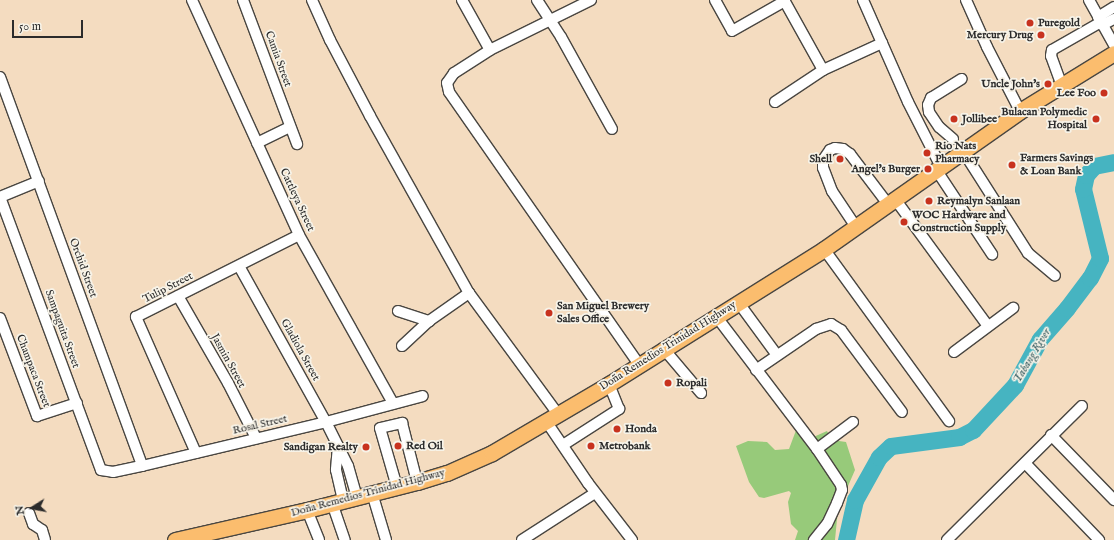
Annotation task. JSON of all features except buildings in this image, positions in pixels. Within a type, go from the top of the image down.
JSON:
[{"type":"highway","name":"Doña Remedios Trinidad Highway","points":[[175,540],[307,510],[417,482],[447,473],[475,461],[609,384],[663,348],[824,249],[1020,111],[1114,53]]},
{"type":"street","name":"Cattleya Street","points":[[192,0],[299,235],[393,403]]},
{"type":"street","name":"Camia Street","points":[[243,0],[296,144]]},
{"type":"street","points":[[312,0],[330,40],[366,109],[469,293],[552,418],[563,445],[595,493],[632,540]]},
{"type":"street","points":[[462,0],[490,50]]},
{"type":"street","points":[[537,0],[549,21],[561,37],[612,129]]},
{"type":"street","points":[[591,0],[490,50],[454,73],[448,83],[449,92],[639,364]]},
{"type":"street","points":[[715,0],[732,31],[785,0],[822,70]]},
{"type":"street","points":[[863,0],[939,169],[992,254]]},
{"type":"street","points":[[966,0],[987,47],[1020,111]]},
{"type":"street","points":[[1090,0],[1114,46]]},
{"type":"street","points":[[1062,86],[1051,56],[1052,50],[1100,21],[1114,7]]},
{"type":"street","points":[[1100,21],[1114,19]]},
{"type":"street","points":[[775,102],[822,70],[882,43]]},
{"type":"street","name":"Orchid Street","points":[[0,78],[39,181],[142,466]]},
{"type":"street","points":[[953,138],[939,128],[929,112],[928,105],[931,98],[962,79]]},
{"type":"street","points":[[257,143],[290,127]]},
{"type":"street","points":[[856,227],[832,191],[823,168],[823,160],[830,150],[835,148],[843,149],[850,154],[892,201],[988,326]]},
{"type":"street","points":[[964,151],[1028,253],[1055,276]]},
{"type":"street","points":[[0,197],[39,181]]},
{"type":"street","name":"Sampaguita Street","points":[[0,197],[101,470]]},
{"type":"street","name":"Tulip Street","points":[[196,453],[136,317],[299,235]]},
{"type":"street","points":[[824,249],[949,421]]},
{"type":"street","name":"Gladiola Street","points":[[239,266],[326,422],[348,466],[344,500]]},
{"type":"street","points":[[402,346],[429,322],[469,293]]},
{"type":"street","name":"Jasmin Street","points":[[178,296],[228,383],[256,438]]},
{"type":"street","points":[[738,302],[777,355]]},
{"type":"street","points":[[954,352],[1013,308]]},
{"type":"street","points":[[398,311],[429,322]]},
{"type":"street","points":[[716,316],[817,449],[841,485],[842,490],[827,524],[814,540]]},
{"type":"street","name":"Champaca Street","points":[[0,318],[37,416],[77,403]]},
{"type":"street","points":[[756,370],[816,330],[832,324],[841,330],[902,412]]},
{"type":"street","points":[[663,348],[701,393]]},
{"type":"street","points":[[563,445],[619,409],[609,384]]},
{"type":"street","name":"Rosal Street","points":[[101,470],[113,472],[142,466],[326,422],[423,396]]},
{"type":"street","points":[[947,540],[1025,463],[1051,435],[1082,406]]},
{"type":"street","points":[[817,449],[853,422]]},
{"type":"street","points":[[397,487],[380,428],[402,423],[417,482]]},
{"type":"street","points":[[1051,435],[1114,500]]},
{"type":"street","points":[[338,446],[336,470],[344,500],[344,540]]},
{"type":"street","points":[[1025,463],[1099,540]]},
{"type":"street","points":[[372,493],[386,540]]},
{"type":"street","points":[[522,540],[595,493]]},
{"type":"street","points":[[307,510],[319,540]]},
{"type":"street","points":[[29,513],[33,524],[42,530],[45,540]]},
{"type":"green space","points":[[798,425],[809,439],[827,431],[832,440],[846,442],[855,470],[838,509],[835,540],[795,540],[798,531],[791,524],[788,502],[791,493],[789,491],[764,498],[759,497],[749,482],[736,446],[748,441],[767,442],[775,450],[789,449]]},
{"type":"waterway","name":"Tabang River","points":[[846,540],[855,500],[879,457],[891,446],[959,437],[973,430],[1015,385],[1040,339],[1067,308],[1090,278],[1100,258],[1083,189],[1086,175],[1094,166],[1114,162]]},
{"type":"place","name":"Puregold","points":[[1030,23]]},
{"type":"place","name":"Mercury Drug","points":[[1041,35]]},
{"type":"place","name":"Uncle John's","points":[[1048,84]]},
{"type":"place","name":"Lee Foo","points":[[1104,93]]},
{"type":"place","name":"Jollibee","points":[[954,119]]},
{"type":"place","name":"Bulacan Polymedic Hospital","points":[[1096,119]]},
{"type":"place","name":"Rio Nats Pharmacy","points":[[927,153]]},
{"type":"place","name":"Shell","points":[[840,159]]},
{"type":"place","name":"Farmers Savings & Loan Bank","points":[[1012,165]]},
{"type":"place","name":"Angel's Burger","points":[[928,169]]},
{"type":"place","name":"Reymalyn Sanlaan","points":[[929,201]]},
{"type":"place","name":"WOC Hardware and Construction Supply","points":[[904,222]]},
{"type":"place","name":"San Miguel Brewery Sales Office","points":[[549,313]]},
{"type":"place","name":"Ropali","points":[[668,383]]},
{"type":"place","name":"Honda","points":[[617,429]]},
{"type":"place","name":"Red Oil","points":[[398,446]]},
{"type":"place","name":"Metrobank","points":[[591,446]]},
{"type":"place","name":"Sandigan Realty","points":[[366,447]]}]
